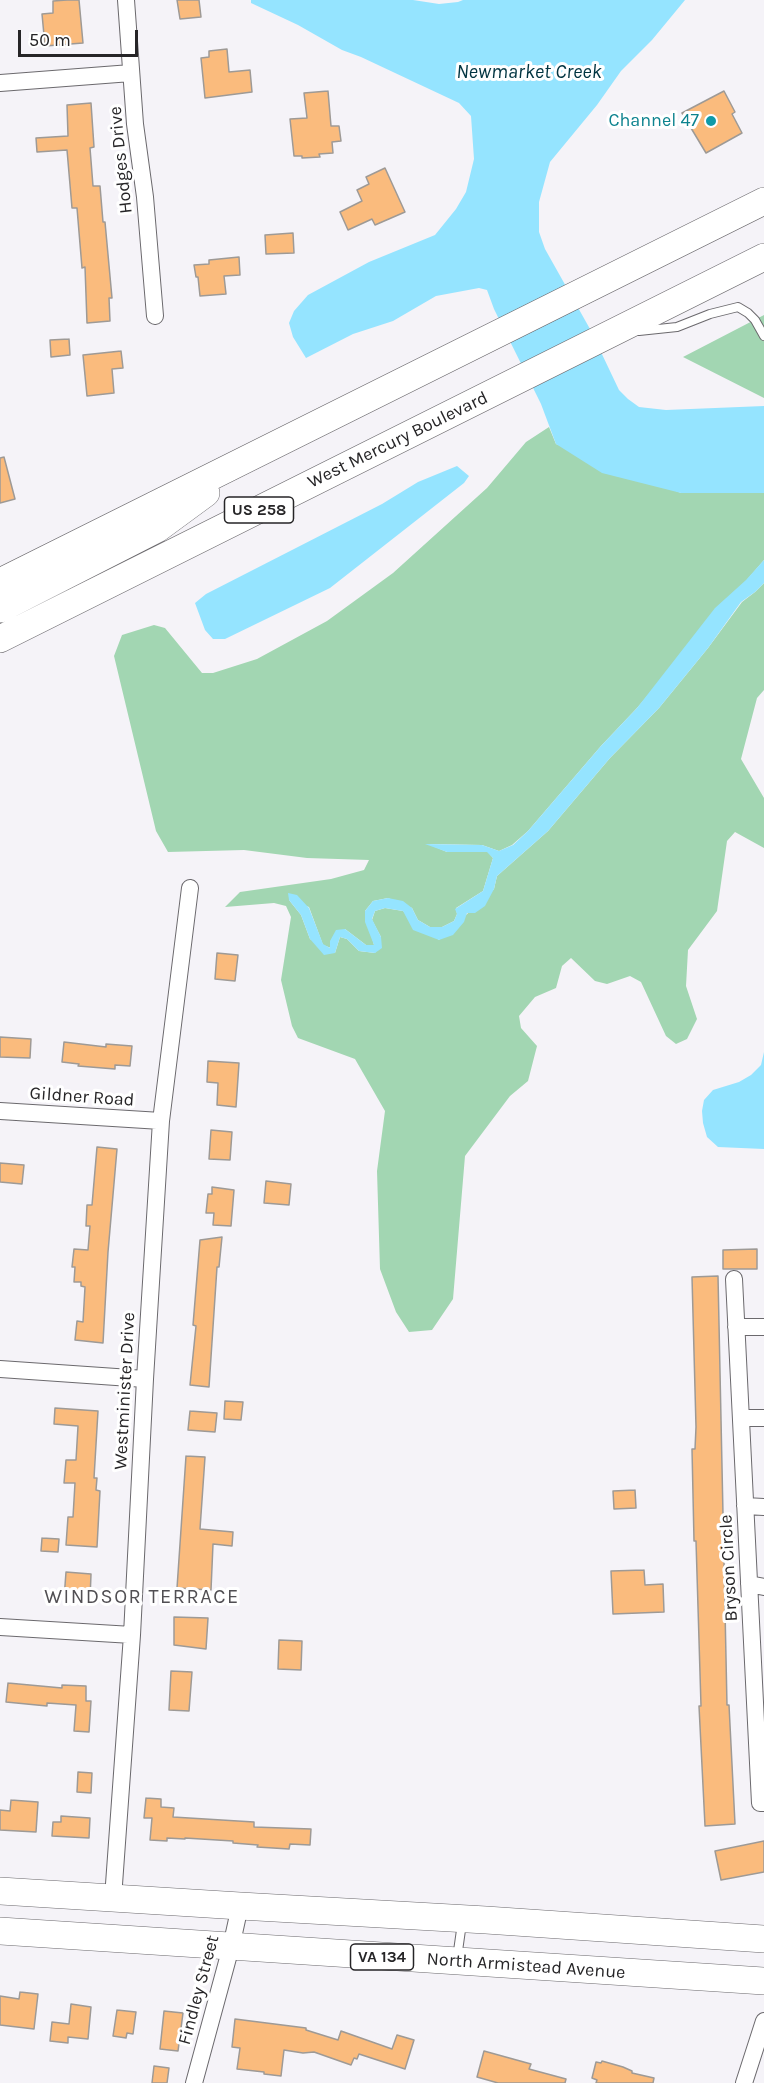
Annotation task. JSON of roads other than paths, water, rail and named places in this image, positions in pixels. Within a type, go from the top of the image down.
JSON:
[{"type":"main road","name":"US 258","points":[[0,582],[495,336],[758,202]]},
{"type":"main road","name":"West Mercury Boulevard","points":[[0,639],[764,257]]},
{"type":"main road","points":[[0,609],[158,529],[197,501],[237,464]]},
{"type":"main road","points":[[0,1890],[764,1939]]},
{"type":"main road","name":"North Armistead Avenue","points":[[0,1931],[764,1981]]},
{"type":"street","name":"Hodges Drive","points":[[126,0],[135,124],[145,197],[155,316]]},
{"type":"street","points":[[0,83],[131,73]]},
{"type":"street","name":"Westminister Drive","points":[[113,1898],[132,1635],[161,1121],[190,888]]},
{"type":"street","name":"Gildner Road","points":[[0,1111],[161,1121]]},
{"type":"street","name":"Bryson Circle","points":[[734,1279],[745,1506],[756,1586],[760,1803],[764,1803]]},
{"type":"street","points":[[736,1327],[764,1327]]},
{"type":"street","points":[[0,1369],[145,1379]]},
{"type":"street","points":[[741,1418],[764,1418]]},
{"type":"street","points":[[745,1506],[764,1507]]},
{"type":"street","points":[[0,1627],[132,1635]]},
{"type":"street","name":"Findley Street","points":[[194,2083],[240,1906]]},
{"type":"street","points":[[744,2083],[764,2021]]},
{"type":"lane","points":[[606,336],[677,327],[710,314],[738,307],[755,320],[764,336]]},
{"type":"lane","points":[[456,1961],[463,1919]]},
{"type":"water","name":"Newmarket Creek","points":[[251,0],[413,0],[439,4],[463,0],[685,0],[652,40],[621,71],[597,105],[550,162],[539,202],[539,232],[545,249],[590,329],[619,390],[628,399],[639,407],[666,410],[764,406],[764,493],[681,493],[602,473],[556,444],[541,404],[494,309],[487,290],[479,288],[436,296],[393,321],[353,334],[306,358],[293,337],[289,323],[294,311],[308,295],[369,262],[435,235],[456,209],[466,192],[474,159],[471,116],[459,103],[342,50],[298,25],[251,3]]},
{"type":"water","points":[[457,466],[469,476],[464,483],[330,588],[225,639],[213,639],[205,630],[195,603],[206,594],[382,504],[418,482]]},
{"type":"water","points":[[764,560],[764,583],[741,602],[708,648],[659,708],[610,758],[548,831],[497,876],[494,889],[485,906],[475,913],[467,913],[464,922],[453,935],[439,940],[413,930],[403,911],[385,908],[375,911],[372,919],[381,937],[382,948],[375,953],[359,951],[347,939],[340,937],[335,953],[324,955],[310,939],[301,915],[289,900],[288,893],[297,895],[309,908],[323,944],[330,948],[330,941],[336,930],[345,929],[366,945],[374,945],[365,922],[365,911],[373,901],[388,898],[403,901],[412,908],[418,920],[430,927],[442,927],[454,921],[457,914],[455,909],[483,891],[493,858],[487,852],[447,852],[425,844],[482,845],[499,851],[513,845],[637,708],[715,608]]},
{"type":"water","points":[[764,1052],[764,1149],[718,1147],[707,1137],[702,1111],[704,1100],[713,1090],[739,1082],[751,1075],[761,1065]]},
{"type":"place","name":"Channel 47","points":[[711,121]]},
{"type":"district","name":"WINDSOR TERRACE","points":[[142,1597]]}]
